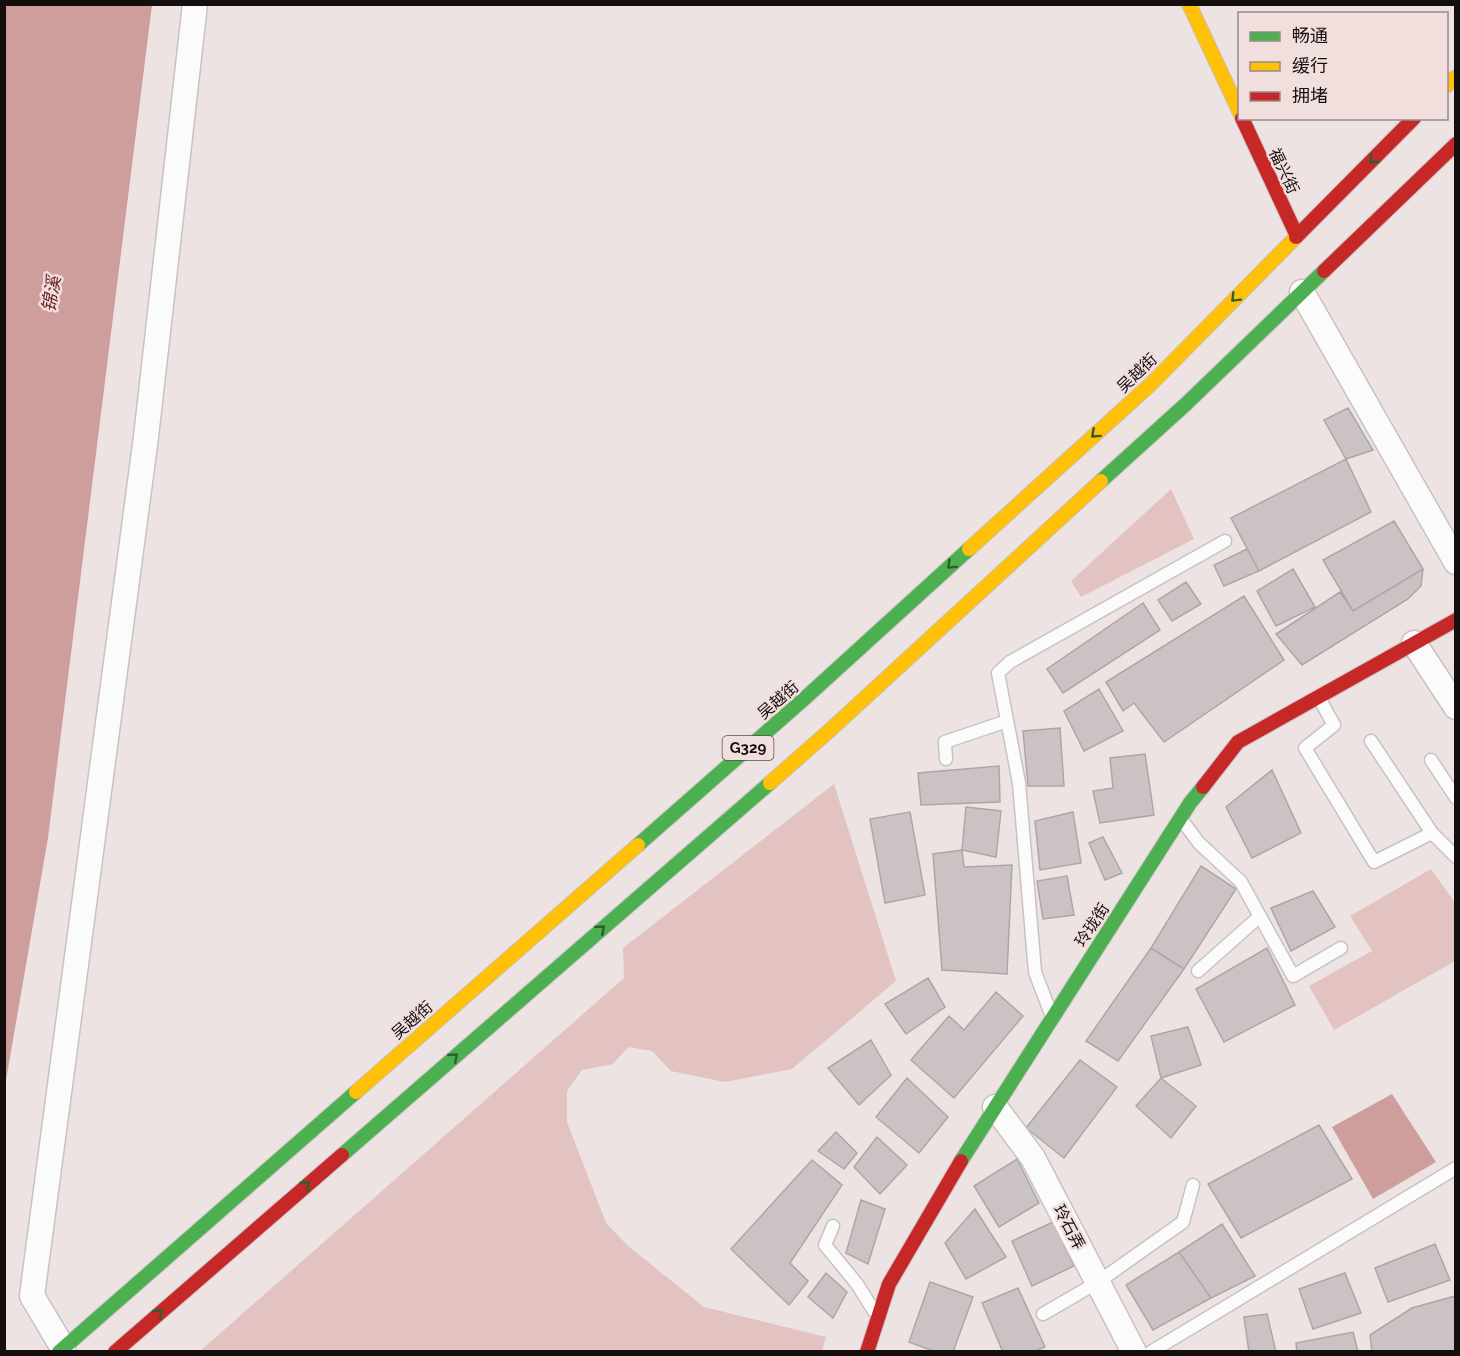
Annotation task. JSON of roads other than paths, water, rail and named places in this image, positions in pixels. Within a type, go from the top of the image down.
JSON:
[{"type":"main road","points":[[1189,4],[1238,111]]},
{"type":"main road","name":"福兴街","points":[[1243,120],[1297,236]]},
{"type":"main road","name":"吴越街","points":[[61,1350],[813,692],[1151,384],[1412,120]]},
{"type":"main road","name":"G329","points":[[115,1352],[829,731],[1186,404],[1455,144]]},
{"type":"main road","name":"玲珑街","points":[[867,1352],[889,1284],[948,1181],[1181,818],[1238,742],[1455,620]]},
{"type":"street","points":[[61,1350],[32,1296],[146,437],[195,4]]},
{"type":"street","points":[[1302,292],[1455,562]]},
{"type":"street","points":[[1414,644],[1455,706]]},
{"type":"street","name":"玲石弄","points":[[995,1107],[1033,1158],[1134,1352]]},
{"type":"lane","points":[[1053,1018],[1035,972],[1019,783],[998,673],[1010,662],[1225,541]]},
{"type":"lane","points":[[1318,697],[1334,726],[1305,748],[1374,862],[1432,833]]},
{"type":"lane","points":[[946,759],[945,742],[1007,721]]},
{"type":"lane","points":[[1371,741],[1432,833],[1455,857]]},
{"type":"lane","points":[[1431,759],[1455,798]]},
{"type":"lane","points":[[1181,818],[1199,843],[1242,882],[1293,976],[1341,948]]},
{"type":"lane","points":[[1198,971],[1260,916]]},
{"type":"lane","points":[[1151,1352],[1455,1168]]},
{"type":"lane","points":[[1043,1314],[1098,1282],[1183,1222],[1193,1185]]},
{"type":"lane","points":[[833,1226],[825,1245],[857,1284],[878,1317]]},
{"type":"water","name":"锦溪","points":[[5,4],[152,5],[48,838],[5,1086]]},
{"type":"water","points":[[1392,1094],[1436,1162],[1373,1199],[1332,1127]]}]
